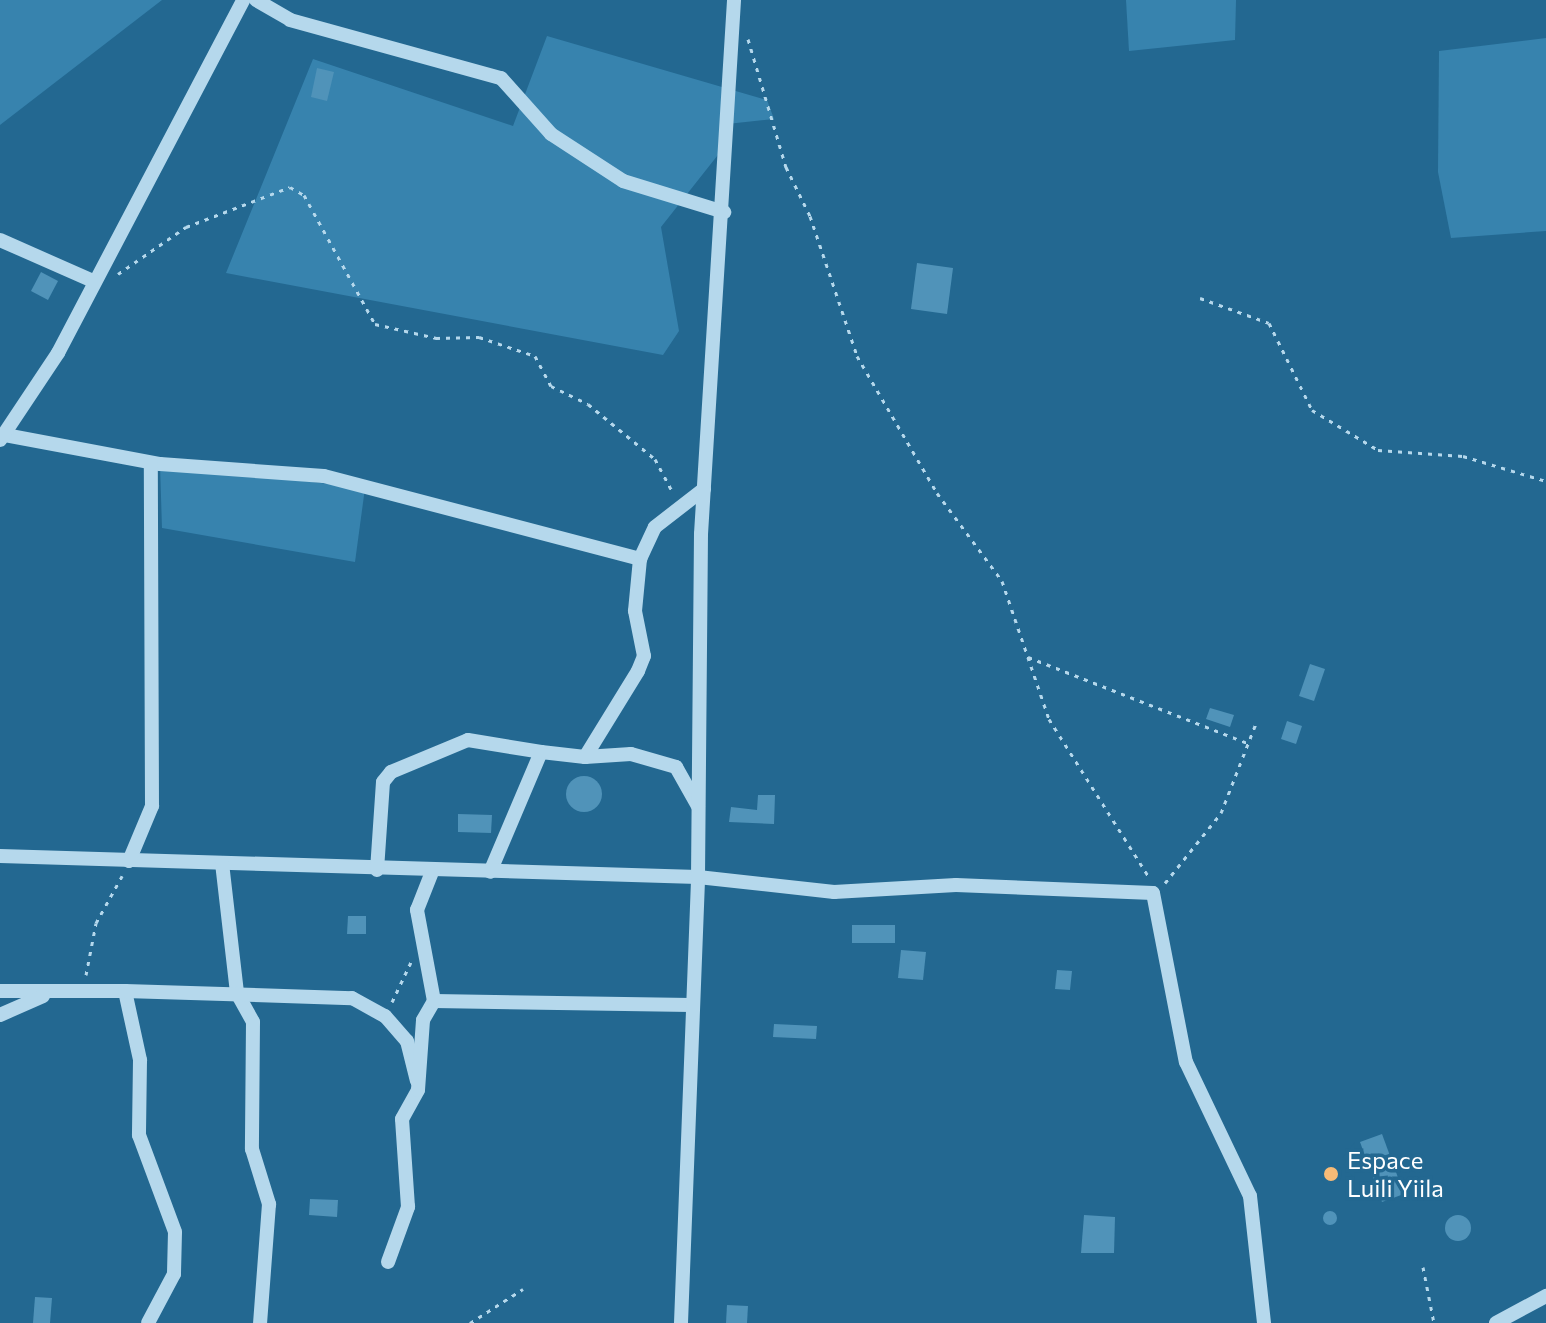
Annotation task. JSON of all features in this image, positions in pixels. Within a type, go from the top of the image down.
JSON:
[{"type":"street","points":[[243,0],[100,282],[2,438],[151,463],[324,476],[640,559]]},
{"type":"street","points":[[256,0],[290,20],[501,78],[551,134],[623,181],[724,212]]},
{"type":"street","points":[[681,1323],[700,809],[704,489],[724,212],[734,0]]},
{"type":"street","points":[[0,240],[100,282]]},
{"type":"street","points":[[129,861],[152,806],[151,463]]},
{"type":"street","points":[[585,757],[644,656],[635,611],[640,559],[646,537],[704,489]]},
{"type":"street","points":[[377,870],[383,782],[391,772],[468,740],[585,757],[631,754],[676,767],[700,809]]},
{"type":"street","points":[[490,872],[541,752]]},
{"type":"street","points":[[0,856],[432,872],[698,877],[834,892],[956,885],[1153,893],[1186,1062],[1250,1196],[1264,1323]]},
{"type":"street","points":[[222,863],[237,993],[253,1022],[252,1149],[269,1204],[260,1323]]},
{"type":"street","points":[[388,1262],[408,1207],[402,1119],[419,1085],[423,1020],[434,1001],[420,944],[419,893],[432,872]]},
{"type":"street","points":[[0,991],[43,996],[125,991],[352,998],[385,1016],[407,1041],[419,1085]]},
{"type":"street","points":[[125,991],[140,1060],[139,1135],[175,1232],[174,1274],[148,1323]]},
{"type":"street","points":[[0,1015],[43,996]]},
{"type":"street","points":[[434,1001],[691,1005]]},
{"type":"street","points":[[1496,1323],[1546,1296]]},
{"type":"path","points":[[745,24],[786,167],[810,216],[857,356],[937,493],[1002,581],[1049,719],[1123,830],[1153,893],[1221,813],[1256,723]]},
{"type":"path","points":[[100,282],[162,239],[290,187],[304,195],[375,324],[436,338],[479,337],[535,356],[551,386],[588,404],[655,459],[679,508]]},
{"type":"path","points":[[1200,298],[1269,323],[1312,410],[1378,450],[1463,456],[1546,481]]},
{"type":"path","points":[[1026,657],[1248,743]]},
{"type":"path","points":[[81,994],[96,923],[129,861]]},
{"type":"path","points":[[385,1016],[420,944]]},
{"type":"path","points":[[1423,1267],[1434,1323]]},
{"type":"path","points":[[470,1323],[523,1289]]},
{"type":"shaded area","points":[[0,0],[162,0],[0,125]]},
{"type":"shaded area","points":[[1126,0],[1236,0],[1235,40],[1129,51]]},
{"type":"shaded area","points":[[547,36],[767,100],[774,119],[727,124],[725,146],[661,227],[679,331],[663,355],[226,273],[313,59],[513,126]]},
{"type":"shaded area","points":[[1546,38],[1546,231],[1451,238],[1438,172],[1439,51]]},
{"type":"shaded area","points":[[160,465],[365,488],[355,562],[162,528]]},
{"type":"building","points":[[317,68],[334,72],[327,101],[311,97]]},
{"type":"building","points":[[917,263],[953,268],[947,314],[911,309]]},
{"type":"building","points":[[41,272],[58,281],[48,300],[31,291]]},
{"type":"building","points":[[1310,664],[1325,669],[1314,701],[1299,696]]},
{"type":"building","points":[[1210,708],[1234,715],[1230,727],[1206,719]]},
{"type":"building","points":[[1287,721],[1302,726],[1296,744],[1281,739]]},
{"type":"building","points":[[584,776],[597,781],[602,794],[597,807],[584,812],[571,807],[566,794],[571,781]]},
{"type":"building","points":[[758,795],[775,795],[774,824],[729,822],[731,807],[757,810]]},
{"type":"building","points":[[458,814],[492,815],[491,833],[458,832]]},
{"type":"building","points":[[348,916],[366,916],[366,934],[347,934]]},
{"type":"building","points":[[852,925],[895,925],[895,943],[852,943]]},
{"type":"building","points":[[901,950],[926,952],[923,980],[898,978]]},
{"type":"building","points":[[1057,970],[1072,971],[1070,990],[1055,989]]},
{"type":"building","points":[[774,1024],[817,1026],[816,1039],[773,1037]]},
{"type":"building","points":[[1382,1134],[1404,1194],[1382,1202],[1360,1142]]},
{"type":"building","points":[[310,1199],[338,1200],[337,1217],[309,1215]]},
{"type":"building","points":[[1330,1211],[1337,1218],[1330,1225],[1323,1218]]},
{"type":"building","points":[[1084,1215],[1115,1217],[1114,1253],[1081,1253]]},
{"type":"building","points":[[1458,1215],[1467,1219],[1471,1228],[1467,1237],[1458,1241],[1449,1237],[1445,1228],[1449,1219]]},
{"type":"building","points":[[35,1297],[52,1298],[50,1323],[33,1323]]},
{"type":"building","points":[[727,1305],[748,1306],[747,1323],[726,1323]]},
{"type":"place","name":"Espace Luili Yiila","points":[[1331,1174]]}]
